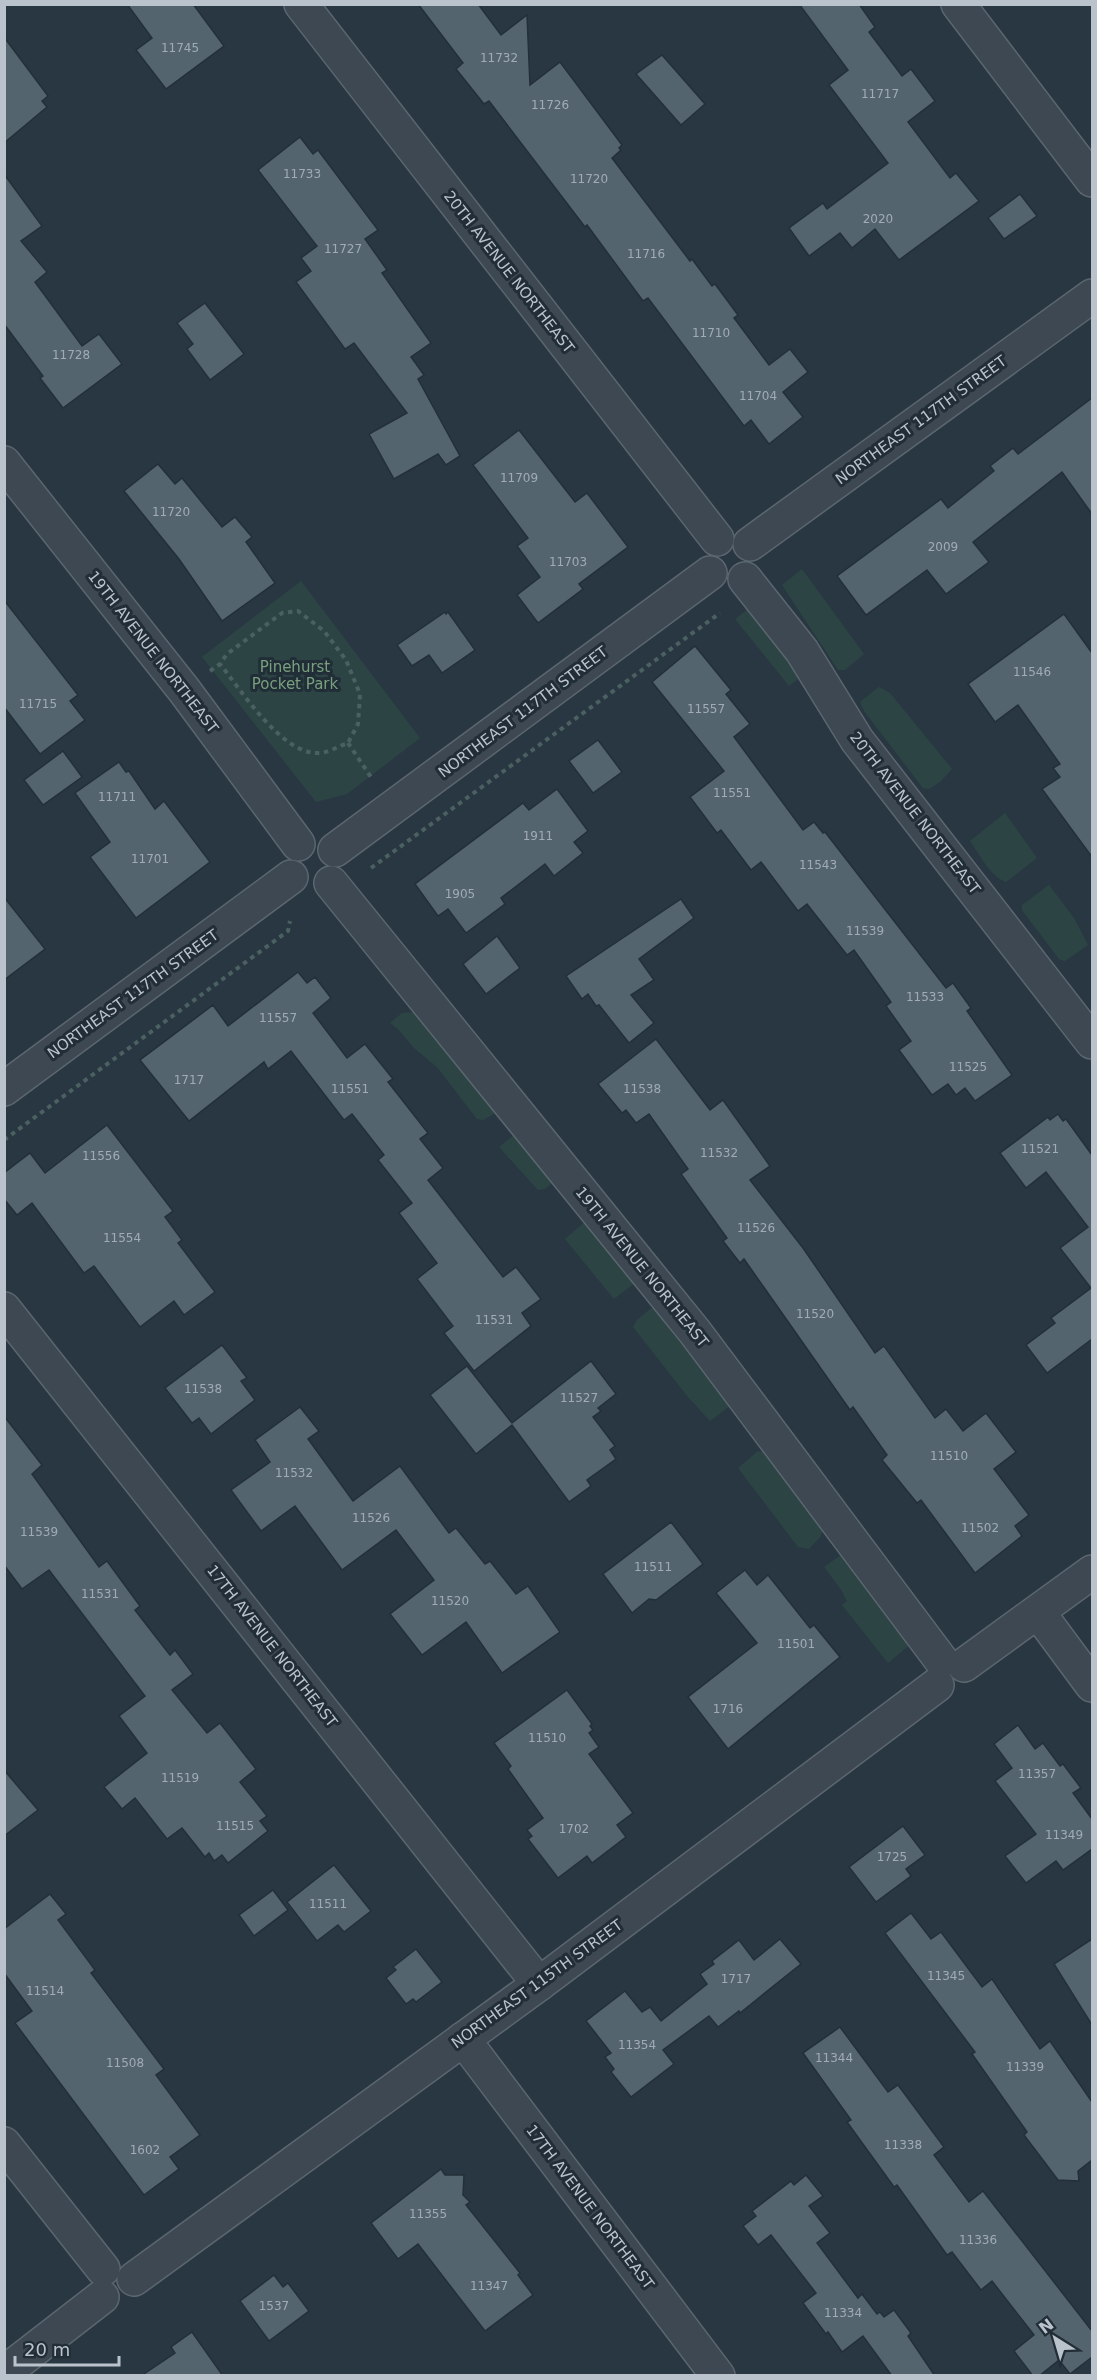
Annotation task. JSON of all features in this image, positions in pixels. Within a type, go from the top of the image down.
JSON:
[{"type":"street","name":"20TH AVENUE NORTHEAST","points":[[301,4],[717,539]]},
{"type":"street","points":[[958,4],[1092,180]]},
{"type":"street","name":"NORTHEAST 117TH STREET","points":[[750,544],[1092,296]]},
{"type":"street","name":"19TH AVENUE NORTHEAST","points":[[4,463],[184,690],[298,844]]},
{"type":"street","points":[[731,534],[739,535],[750,544],[755,554],[755,562],[753,570],[745,579],[727,583],[710,573],[706,554],[709,546],[717,539],[731,534]]},
{"type":"street","name":"NORTHEAST 117TH STREET","points":[[335,850],[710,573]]},
{"type":"street","name":"20TH AVENUE NORTHEAST","points":[[745,579],[802,651],[857,740],[1092,1042]]},
{"type":"street","points":[[310,838],[319,839],[327,842],[335,850],[339,864],[338,873],[332,883],[327,887],[310,890],[296,884],[291,877],[288,861],[290,853],[298,844],[310,838]]},
{"type":"street","name":"NORTHEAST 117TH STREET","points":[[4,1089],[291,877]]},
{"type":"street","name":"19TH AVENUE NORTHEAST","points":[[332,883],[694,1332],[947,1670]]},
{"type":"street","name":"17TH AVENUE NORTHEAST","points":[[4,1309],[539,1984]]},
{"type":"street","name":"NORTHEAST 115TH STREET","points":[[103,2283],[108,2265],[121,2265],[127,2268],[134,2279],[539,1984],[947,1670],[1038,1612],[1092,1572]]},
{"type":"street","points":[[1038,1612],[1092,1685]]},
{"type":"street","name":"17TH AVENUE NORTHEAST","points":[[463,2039],[718,2376]]},
{"type":"street","points":[[4,2144],[103,2283],[4,2373]]},
{"type":"path","points":[[211,670],[220,664],[227,654],[282,613],[298,611],[324,631],[346,660],[360,694],[358,724],[348,743],[317,753],[293,746],[275,732],[220,664]]},
{"type":"path","points":[[364,870],[375,867],[720,613]]},
{"type":"path","points":[[348,743],[378,787]]},
{"type":"path","points":[[4,1140],[288,931],[291,918]]},
{"type":"green space","points":[[802,569],[864,654],[845,670],[838,670],[782,585]]},
{"type":"green space","name":"Pinehurst Pocket Park","points":[[301,581],[420,738],[347,794],[316,802],[202,657]]},
{"type":"green space","points":[[752,606],[806,673],[789,686],[735,619]]},
{"type":"green space","points":[[879,687],[890,693],[952,769],[941,781],[929,789],[923,788],[864,711],[860,702]]},
{"type":"green space","points":[[1005,813],[1037,858],[1006,882],[990,870],[970,841]]},
{"type":"green space","points":[[1049,885],[1074,918],[1088,945],[1065,961],[1059,959],[1022,910],[1022,905]]},
{"type":"green space","points":[[413,1012],[425,1020],[498,1112],[483,1120],[477,1119],[437,1067],[414,1048],[390,1023],[402,1013]]},
{"type":"green space","points":[[515,1134],[551,1179],[551,1184],[545,1189],[538,1190],[499,1147]]},
{"type":"green space","points":[[587,1220],[637,1281],[614,1299],[565,1239]]},
{"type":"green space","points":[[656,1304],[730,1406],[710,1421],[688,1397],[633,1327],[637,1320]]},
{"type":"green space","points":[[758,1451],[766,1453],[823,1526],[821,1536],[809,1549],[798,1547],[738,1468]]},
{"type":"green space","points":[[841,1555],[850,1557],[912,1643],[888,1663],[842,1605],[847,1601],[824,1567]]},
{"type":"building","points":[[127,4],[193,4],[224,46],[166,89],[136,50],[152,38]]},
{"type":"building","points":[[418,4],[478,4],[501,35],[527,15],[530,85],[560,62],[622,145],[619,148],[621,150],[612,158],[690,261],[692,259],[712,286],[715,284],[738,315],[734,318],[769,365],[790,349],[808,372],[783,392],[803,417],[769,444],[751,420],[744,426],[648,298],[643,301],[587,225],[585,227],[489,101],[484,104],[456,69],[463,63]]},
{"type":"building","points":[[799,4],[859,4],[875,27],[869,32],[902,76],[911,69],[935,101],[908,122],[950,178],[956,173],[979,201],[899,260],[875,229],[852,248],[840,233],[809,256],[789,228],[823,203],[827,209],[888,163],[829,85],[848,70]]},
{"type":"building","points":[[4,37],[48,96],[42,101],[47,107],[4,143]]},
{"type":"building","points":[[662,55],[705,104],[681,125],[636,74]]},
{"type":"building","points":[[300,137],[313,154],[318,150],[378,230],[365,239],[387,270],[382,273],[431,343],[411,357],[424,375],[418,379],[460,456],[446,465],[438,454],[394,479],[369,434],[407,413],[354,343],[345,349],[296,282],[311,271],[301,258],[317,246],[258,170]]},
{"type":"building","points":[[4,174],[42,226],[21,241],[47,272],[35,282],[82,346],[99,334],[122,364],[63,408],[40,378],[43,376],[4,324]]},
{"type":"building","points":[[1020,194],[1037,216],[1004,239],[988,218]]},
{"type":"building","points":[[205,303],[244,354],[210,380],[187,349],[193,344],[177,323]]},
{"type":"building","points":[[1092,398],[1092,514],[1062,472],[973,542],[989,562],[946,594],[927,570],[866,615],[837,576],[941,499],[948,508],[994,471],[990,466],[1013,448],[1018,454]]},
{"type":"building","points":[[519,430],[575,502],[587,493],[628,547],[579,584],[583,589],[538,623],[517,595],[540,577],[517,546],[528,538],[473,465]]},
{"type":"building","points":[[158,464],[175,484],[182,478],[222,527],[235,517],[252,537],[246,542],[275,583],[222,621],[179,559],[124,491]]},
{"type":"building","points":[[4,600],[78,695],[70,701],[85,720],[40,754],[4,707]]},
{"type":"building","points":[[445,612],[446,614],[448,612],[475,650],[442,673],[429,655],[412,666],[397,645]]},
{"type":"building","points":[[1064,614],[1092,653],[1092,857],[1042,789],[1060,777],[1053,768],[1060,764],[1018,705],[995,722],[968,684]]},
{"type":"building","points":[[695,646],[731,690],[726,694],[750,724],[734,737],[803,830],[814,822],[823,833],[825,832],[946,988],[953,983],[971,1008],[967,1011],[1012,1075],[975,1101],[965,1088],[956,1095],[948,1084],[932,1095],[899,1050],[911,1041],[886,1006],[891,1002],[854,950],[847,955],[807,904],[798,911],[761,862],[751,870],[721,830],[717,833],[690,797],[724,771],[652,682]]},
{"type":"building","points":[[598,740],[622,772],[593,793],[569,761]]},
{"type":"building","points":[[63,751],[82,777],[43,805],[24,780]]},
{"type":"building","points":[[119,762],[126,772],[129,771],[155,809],[164,801],[210,862],[136,918],[90,857],[110,842],[75,793]]},
{"type":"building","points":[[557,789],[588,831],[574,842],[583,853],[554,876],[545,864],[501,898],[505,904],[466,933],[448,909],[438,916],[415,884],[523,803],[529,810]]},
{"type":"building","points":[[4,897],[45,949],[4,980]]},
{"type":"building","points":[[681,899],[694,918],[639,959],[654,980],[631,995],[654,1023],[629,1043],[599,1005],[596,1006],[588,994],[582,999],[566,976]]},
{"type":"building","points":[[497,936],[520,968],[486,994],[463,964]]},
{"type":"building","points":[[298,972],[307,983],[315,977],[331,998],[313,1013],[347,1058],[365,1044],[393,1079],[388,1082],[428,1133],[420,1139],[443,1168],[428,1180],[503,1277],[516,1267],[541,1299],[522,1313],[531,1326],[474,1371],[444,1333],[453,1326],[417,1279],[437,1263],[399,1213],[412,1203],[378,1160],[384,1155],[352,1114],[344,1120],[291,1051],[268,1069],[264,1062],[189,1121],[140,1060],[213,1005],[228,1026]]},
{"type":"building","points":[[656,1039],[710,1110],[723,1100],[770,1166],[750,1180],[803,1248],[875,1353],[884,1346],[935,1418],[946,1409],[963,1431],[986,1413],[1016,1452],[994,1469],[1029,1515],[1015,1526],[1022,1536],[975,1573],[921,1500],[917,1503],[882,1460],[887,1455],[853,1407],[850,1410],[744,1259],[740,1263],[723,1241],[727,1238],[681,1174],[688,1169],[649,1114],[636,1123],[626,1110],[622,1113],[598,1084]]},
{"type":"building","points":[[1058,1114],[1063,1121],[1066,1119],[1092,1155],[1092,1339],[1047,1373],[1026,1345],[1055,1323],[1051,1318],[1091,1288],[1060,1248],[1088,1227],[1046,1172],[1026,1188],[1000,1153],[1048,1117],[1050,1120]]},
{"type":"building","points":[[107,1125],[173,1211],[165,1217],[182,1240],[178,1243],[215,1292],[184,1315],[174,1301],[140,1327],[94,1266],[84,1273],[32,1203],[17,1215],[4,1199],[4,1173],[30,1153],[45,1173]]},
{"type":"building","points":[[222,1345],[247,1378],[241,1381],[255,1400],[211,1434],[199,1418],[192,1423],[165,1388]]},
{"type":"building","points":[[591,1361],[616,1394],[598,1408],[601,1411],[593,1417],[615,1446],[610,1450],[616,1459],[587,1480],[591,1486],[569,1502],[512,1425],[476,1454],[430,1395],[467,1366],[512,1423]]},
{"type":"building","points":[[300,1407],[319,1431],[308,1439],[353,1501],[400,1466],[449,1533],[456,1528],[485,1564],[490,1561],[516,1594],[528,1586],[560,1632],[502,1673],[466,1622],[422,1655],[390,1614],[434,1580],[396,1530],[342,1570],[295,1506],[261,1531],[231,1490],[270,1462],[255,1440]]},
{"type":"building","points":[[4,1416],[42,1465],[32,1474],[99,1567],[107,1561],[140,1606],[135,1610],[170,1655],[175,1650],[193,1674],[172,1690],[207,1733],[220,1723],[256,1769],[240,1782],[267,1816],[260,1821],[268,1831],[228,1863],[222,1855],[214,1861],[209,1853],[205,1857],[182,1828],[167,1839],[135,1798],[122,1809],[104,1787],[147,1753],[119,1716],[145,1696],[49,1570],[22,1589],[4,1565]]},
{"type":"building","points":[[671,1522],[703,1564],[656,1600],[649,1599],[632,1613],[603,1574]]},
{"type":"building","points":[[745,1570],[757,1585],[768,1575],[810,1628],[814,1625],[840,1657],[728,1749],[688,1697],[757,1643],[716,1593]]},
{"type":"building","points":[[567,1690],[592,1724],[590,1726],[593,1730],[589,1733],[599,1747],[589,1754],[633,1813],[617,1825],[626,1837],[592,1863],[587,1856],[558,1878],[528,1839],[532,1836],[527,1830],[543,1818],[508,1769],[511,1766],[494,1743]]},
{"type":"building","points":[[1018,1725],[1035,1749],[1043,1743],[1060,1766],[1063,1764],[1081,1788],[1073,1793],[1092,1819],[1092,1849],[1063,1870],[1056,1861],[1026,1883],[1005,1856],[1036,1834],[995,1781],[1012,1768],[994,1744]]},
{"type":"building","points":[[4,1770],[38,1810],[4,1836]]},
{"type":"building","points":[[903,1826],[925,1855],[906,1869],[911,1876],[876,1902],[849,1867]]},
{"type":"building","points":[[334,1865],[371,1911],[344,1932],[338,1925],[317,1941],[287,1902]]},
{"type":"building","points":[[273,1890],[288,1910],[254,1936],[239,1915]]},
{"type":"building","points":[[50,1894],[66,1914],[58,1920],[95,1970],[91,1973],[164,2069],[156,2075],[200,2135],[170,2157],[179,2169],[144,2195],[15,2023],[32,2011],[4,1973],[4,1929]]},
{"type":"building","points":[[911,1913],[931,1939],[941,1932],[982,1987],[992,1979],[1040,2049],[1050,2041],[1092,2102],[1092,2160],[1078,2171],[1079,2181],[1058,2180],[1024,2135],[1027,2132],[972,2054],[975,2052],[885,1933]]},
{"type":"building","points":[[780,1939],[801,1964],[740,2013],[739,2011],[718,2027],[709,2016],[663,2050],[674,2064],[631,2097],[611,2072],[614,2069],[605,2057],[611,2053],[586,2021],[625,1991],[642,2012],[650,2007],[661,2021],[707,1984],[700,1974],[714,1964],[712,1961],[739,1940],[754,1960]]},
{"type":"building","points":[[1092,1939],[1092,2025],[1054,1964]]},
{"type":"building","points":[[416,1949],[442,1982],[416,2002],[413,1999],[406,2004],[386,1978],[396,1970],[393,1967]]},
{"type":"building","points":[[840,2027],[888,2092],[898,2085],[944,2147],[934,2155],[969,2202],[983,2191],[1092,2331],[1092,2357],[1070,2374],[1059,2360],[1039,2376],[1033,2376],[1014,2351],[1034,2335],[992,2281],[981,2290],[952,2252],[947,2255],[897,2185],[894,2187],[847,2122],[851,2120],[803,2053]]},
{"type":"building","points":[[441,2169],[445,2175],[464,2175],[463,2195],[470,2202],[466,2205],[520,2273],[518,2275],[533,2295],[485,2331],[418,2244],[398,2259],[371,2223]]},
{"type":"building","points":[[806,2175],[823,2196],[809,2206],[830,2233],[817,2243],[858,2298],[862,2294],[877,2314],[880,2312],[884,2317],[894,2310],[911,2333],[908,2336],[935,2376],[892,2376],[863,2336],[842,2352],[803,2303],[816,2293],[771,2235],[758,2245],[743,2226],[756,2216],[752,2211],[791,2181],[794,2185]]},
{"type":"building","points":[[274,2275],[283,2287],[288,2283],[309,2311],[269,2341],[240,2301]]},
{"type":"building","points":[[192,2332],[223,2376],[141,2376],[175,2353],[171,2347]]}]
